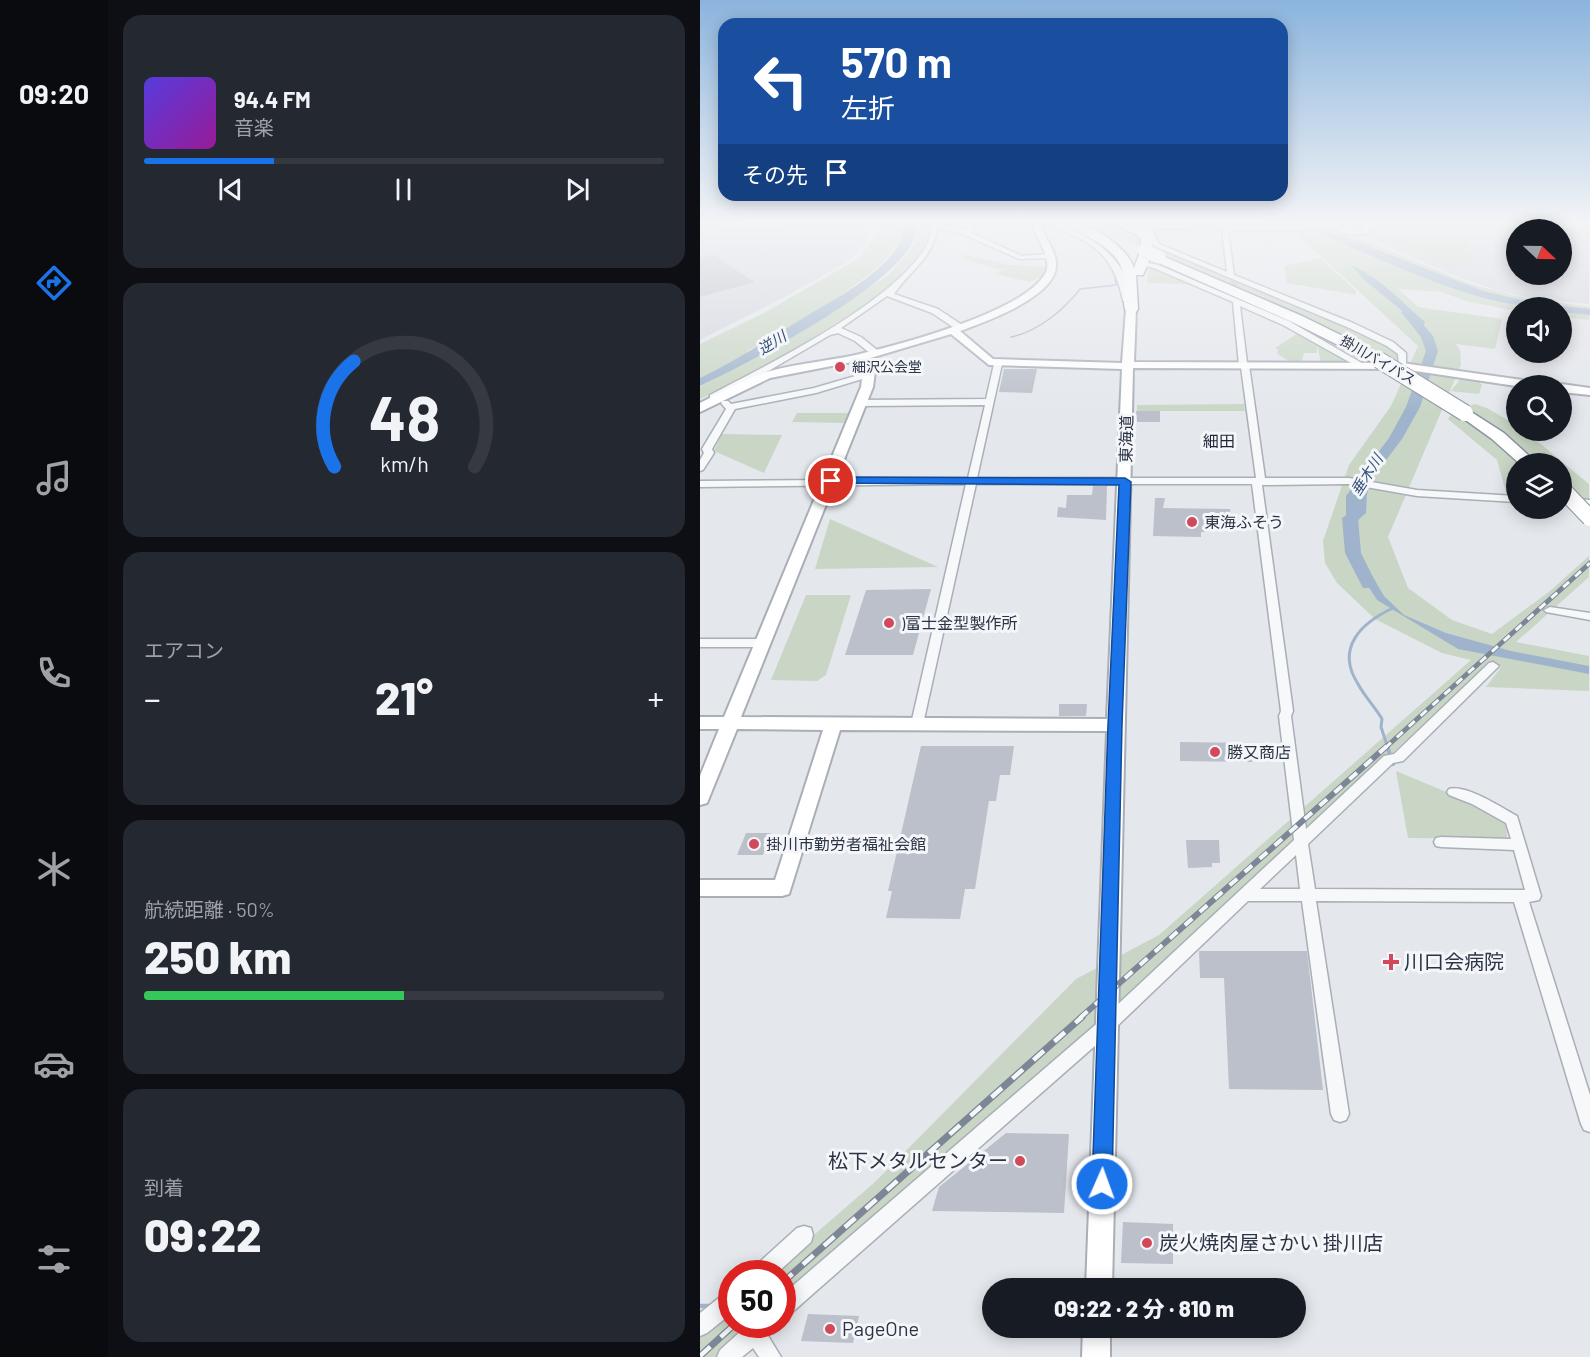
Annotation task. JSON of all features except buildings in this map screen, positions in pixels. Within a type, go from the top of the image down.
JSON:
[{"type":"highway","points":[[1130,286],[1131,313]]},
{"type":"highway","points":[[1131,313],[1136,286]]},
{"type":"highway","name":"掛川バイパス","points":[[1216,287],[1335,336],[1379,360],[1465,413],[1517,453]]},
{"type":"highway","points":[[1572,503],[1590,518]]},
{"type":"street","points":[[700,408],[755,378],[894,286]]},
{"type":"street","points":[[895,286],[890,295],[935,311],[956,328],[989,362],[998,364],[1402,366],[1506,381]]},
{"type":"street","points":[[755,378],[867,355],[956,328],[1006,308],[1039,286]]},
{"type":"street","points":[[1125,286],[1131,313]]},
{"type":"street","points":[[1254,286],[1350,325],[1390,344],[1402,353],[1402,366]]},
{"type":"street","points":[[1216,287],[1236,300],[1286,323],[1363,366]]},
{"type":"street","points":[[1236,300],[1301,842],[1340,1114]]},
{"type":"street","name":"東海道","points":[[1099,1278],[1115,725],[1125,482],[1126,365],[1131,313]]},
{"type":"street","points":[[700,798],[867,387],[869,374],[867,355],[858,339],[839,330],[820,336]]},
{"type":"street","points":[[917,724],[998,364]]},
{"type":"street","points":[[716,398],[730,407],[816,390],[869,374]]},
{"type":"street","points":[[1572,390],[1590,392]]},
{"type":"street","points":[[700,403],[716,398]]},
{"type":"street","points":[[861,403],[989,402]]},
{"type":"street","points":[[700,468],[730,407]]},
{"type":"street","points":[[700,484],[1349,481],[1397,490],[1506,498]]},
{"type":"street","points":[[1572,498],[1590,503]]},
{"type":"street","points":[[1550,610],[1590,617]]},
{"type":"street","points":[[700,643],[763,643]]},
{"type":"street","points":[[796,1296],[1107,1025],[1389,759],[1398,759],[1493,666]]},
{"type":"street","points":[[700,723],[1115,725]]},
{"type":"street","points":[[700,888],[782,888],[833,724]]},
{"type":"street","points":[[1245,895],[1534,896],[1512,820],[1477,800],[1454,792]]},
{"type":"street","points":[[1441,842],[1519,845]]},
{"type":"street","points":[[1520,896],[1590,1124]]},
{"type":"street","points":[[776,1260],[804,1235]]},
{"type":"street","points":[[700,1326],[718,1311]]},
{"type":"street","points":[[727,1357],[746,1338]]},
{"type":"street","points":[[761,1338],[770,1357]]},
{"type":"street","points":[[1096,1357],[1097,1338]]},
{"type":"shaded area","points":[[700,286],[803,286],[790,294],[700,340]]},
{"type":"shaded area","points":[[1485,286],[1589,286],[1589,304],[1572,302],[1572,297],[1527,297]]},
{"type":"green space","points":[[810,286],[853,286],[748,351],[743,357],[700,378],[700,344],[764,313]]},
{"type":"green space","points":[[871,286],[895,286],[772,362],[700,399],[700,387],[800,333]]},
{"type":"green space","points":[[1214,286],[1255,286],[1363,334],[1388,348],[1399,358],[1391,362],[1365,362],[1285,320]]},
{"type":"green space","points":[[1306,286],[1351,286],[1356,295]]},
{"type":"green space","points":[[1354,286],[1478,286],[1520,297],[1506,297],[1506,309],[1466,301],[1442,292],[1398,289],[1418,307],[1502,319],[1495,349],[1456,344],[1460,350],[1461,365],[1388,537],[1408,588],[1452,620],[1492,634],[1550,591],[1589,556],[1589,577],[1516,642],[1589,656],[1589,691],[1486,687],[1502,666],[1489,663],[1193,939],[796,1289],[796,1260],[785,1260],[875,1182],[1076,979],[1159,935],[1471,660],[1442,653],[1375,619],[1337,583],[1325,563],[1323,541],[1349,465],[1391,406],[1418,346]]},
{"type":"green space","points":[[1572,305],[1589,307],[1589,320],[1572,318]]},
{"type":"green space","points":[[1298,333],[1353,362],[1321,362],[1317,345],[1317,353],[1304,353],[1302,360],[1298,361],[1288,360],[1277,353],[1278,350],[1275,348]]},
{"type":"green space","points":[[1461,378],[1478,381],[1482,385],[1479,394],[1451,391]]},
{"type":"green space","points":[[1244,404],[1245,411],[1137,411],[1137,405]]},
{"type":"green space","points":[[1475,404],[1506,419],[1506,439],[1465,407]]},
{"type":"green space","points":[[1454,411],[1508,453],[1506,453],[1506,492],[1497,460],[1448,419]]},
{"type":"green space","points":[[797,413],[850,413],[845,423],[792,422]]},
{"type":"green space","points":[[722,434],[782,435],[764,473],[714,451]]},
{"type":"green space","points":[[1508,441],[1537,441],[1552,453],[1523,453]]},
{"type":"green space","points":[[1572,470],[1589,484],[1589,500],[1580,499],[1572,493]]},
{"type":"green space","points":[[830,519],[938,567],[815,569]]},
{"type":"green space","points":[[806,595],[851,595],[826,675],[817,681],[771,680]]},
{"type":"green space","points":[[1396,771],[1485,808],[1506,820],[1507,839],[1408,838]]},
{"type":"green space","points":[[718,1317],[718,1338],[740,1338],[718,1357],[700,1357],[700,1333]]},
{"type":"water","name":"逆川","points":[[855,286],[869,286],[828,316],[789,339],[700,386],[700,378],[726,365]]},
{"type":"water","points":[[1372,286],[1385,286],[1425,322],[1422,330],[1410,317]]},
{"type":"water","points":[[1375,466],[1367,494],[1366,513],[1355,523],[1358,552],[1384,596],[1404,615],[1446,633],[1511,651],[1589,666],[1589,674],[1458,649],[1377,600],[1357,569],[1349,541],[1346,514],[1346,496],[1361,476]]},
{"type":"waterway","points":[[1011,337],[1030,330],[1049,319],[1080,289],[1104,286]]},
{"type":"waterway","points":[[1461,286],[1480,294],[1506,299]]},
{"type":"waterway","points":[[1572,310],[1590,312]]},
{"type":"waterway","name":"垂木川","points":[[1357,489],[1395,439],[1413,407],[1432,351],[1427,336],[1407,312]]},
{"type":"waterway","name":"垂木川","points":[[1350,518],[1353,553],[1369,585]]},
{"type":"waterway","points":[[1388,748],[1381,727],[1382,719],[1358,684],[1349,659],[1355,638],[1362,629],[1393,608]]},
{"type":"waterway","points":[[1387,746],[1393,764]]},
{"type":"waterway","points":[[700,1306],[710,1306]]},
{"type":"tunnel","points":[[1220,289],[1226,286]]},
{"type":"railway","points":[[1385,748],[1590,563]]},
{"type":"railway","points":[[1080,1018],[1387,746]]},
{"type":"railway","points":[[796,1271],[1082,1017]]},
{"type":"railway","points":[[700,1356],[720,1338]]},
{"type":"place","name":"細沢公会堂","points":[[840,367]]},
{"type":"place","name":"東海ふそう","points":[[1192,522]]},
{"type":"place","name":")富士金型製作所","points":[[889,623]]},
{"type":"place","name":"勝又商店","points":[[1215,752]]},
{"type":"place","name":"掛川市勤労者福祉会館","points":[[754,844]]},
{"type":"place","name":"川口会病院","points":[[1391,962]]},
{"type":"place","name":"松下メタルセンター","points":[[1020,1161]]},
{"type":"place","name":"炭火焼肉屋さかい 掛川店","points":[[1147,1243]]},
{"type":"place","name":"PageOne","points":[[830,1329]]},
{"type":"district","name":"細田","points":[[1219,441]]},
{"type":"route","points":[[831,481],[1125,482],[1115,725],[1102,1184]]}]
